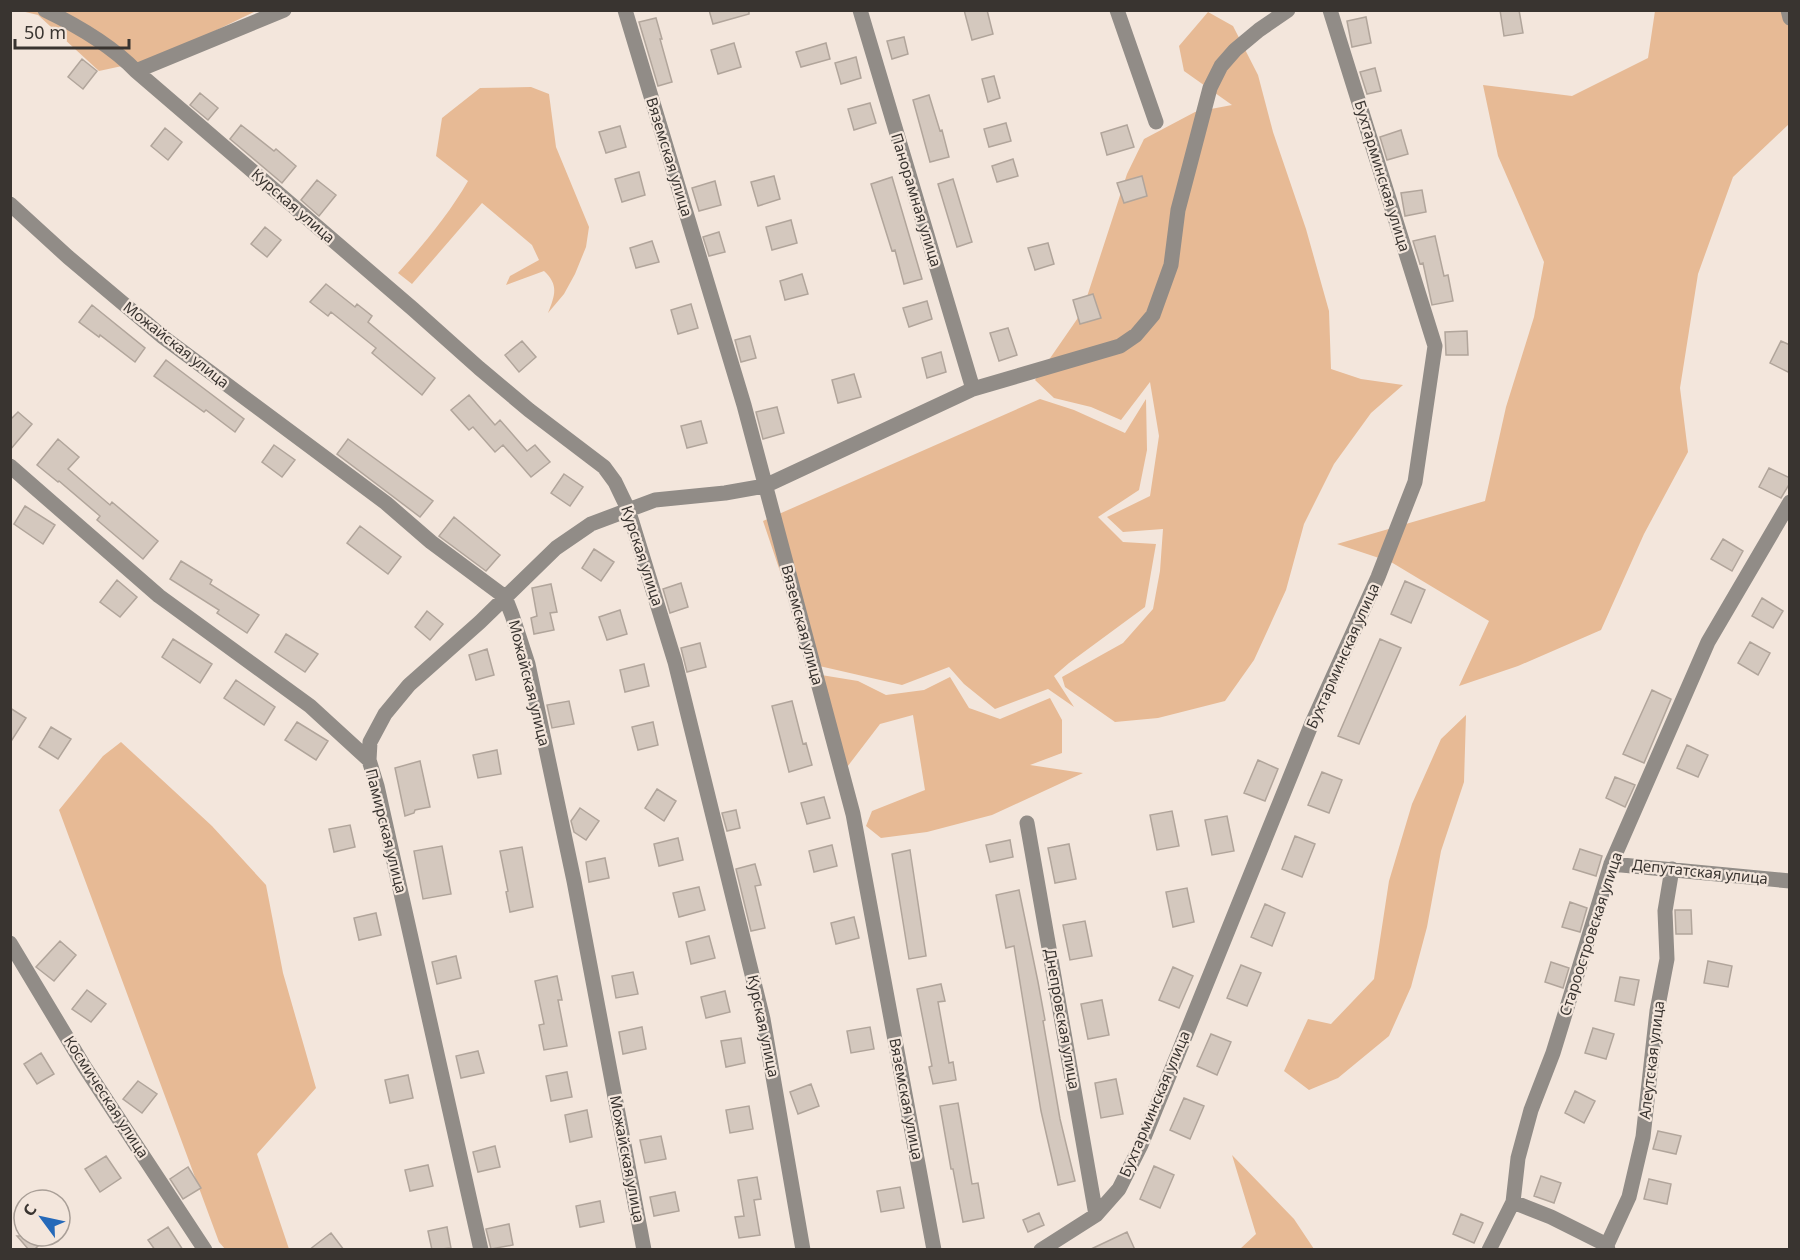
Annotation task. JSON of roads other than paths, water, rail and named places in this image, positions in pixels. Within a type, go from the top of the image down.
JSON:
[{"type":"street","name":"Курская улица","points":[[45,10],[100,41],[124,58],[136,71],[512,396],[604,467],[615,482],[628,509],[675,662],[764,1019],[803,1250]]},
{"type":"street","points":[[136,71],[284,10]]},
{"type":"street","name":"Вяземская улица","points":[[625,10],[744,405],[853,814],[934,1250]]},
{"type":"street","name":"Панорамная улица","points":[[860,10],[973,389]]},
{"type":"street","points":[[1117,10],[1156,122]]},
{"type":"street","points":[[369,760],[370,742],[386,714],[409,685],[556,548],[591,524],[655,500],[725,493],[765,486],[973,389],[1120,346],[1136,335],[1153,315],[1171,265],[1179,210],[1210,88],[1221,66],[1235,50],[1288,10]]},
{"type":"street","name":"Бухтарминская улица","points":[[1041,1250],[1096,1215],[1119,1189],[1141,1145],[1312,723],[1378,577],[1415,482],[1435,346],[1330,10]]},
{"type":"street","points":[[1788,10],[1790,18]]},
{"type":"street","name":"Можайская улица","points":[[10,204],[163,337],[386,503],[431,542],[505,597],[528,664],[555,789],[644,1250]]},
{"type":"street","name":"Памирская улица","points":[[10,466],[159,596],[310,706],[369,760],[380,797],[482,1250]]},
{"type":"street","name":"Староостровская улица","points":[[1489,1250],[1513,1202],[1518,1158],[1531,1110],[1553,1053],[1611,864],[1708,642],[1785,518],[1790,502]]},
{"type":"street","name":"Днепровская улица","points":[[1027,823],[1096,1215]]},
{"type":"street","name":"Депутатская улица","points":[[1611,864],[1790,881]]},
{"type":"street","name":"Алеутская улица","points":[[1513,1202],[1551,1217],[1608,1247],[1629,1197],[1643,1137],[1657,1011],[1667,959],[1665,912],[1672,869]]},
{"type":"street","name":"Космическая улица","points":[[10,943],[84,1066],[205,1250]]}]
